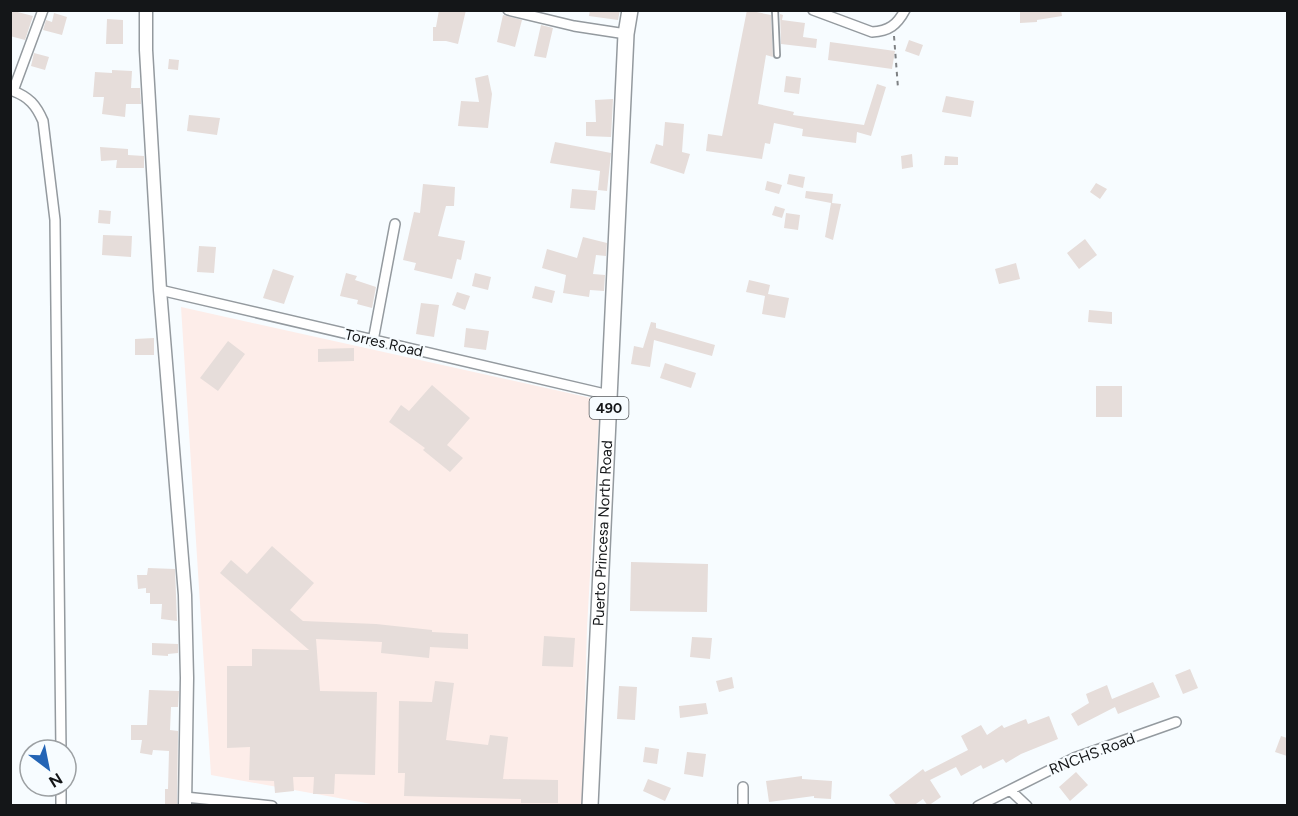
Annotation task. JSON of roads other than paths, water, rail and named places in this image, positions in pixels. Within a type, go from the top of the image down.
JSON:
[{"type":"main road","name":"Puerto Princesa North Road","points":[[590,806],[626,34],[630,10]]},
{"type":"street","points":[[43,10],[12,91],[32,101],[38,108],[43,121],[55,220],[61,738]]},
{"type":"street","points":[[146,10],[146,50],[160,290],[185,595],[187,678],[185,801],[272,806]]},
{"type":"street","points":[[508,10],[574,26],[626,34]]},
{"type":"street","points":[[813,10],[872,32],[882,32],[893,27],[905,10]]},
{"type":"street","points":[[373,341],[395,224]]},
{"type":"street","name":"Torres Road","points":[[160,290],[609,395]]},
{"type":"street","name":"RNCHS Road","points":[[978,806],[1074,758],[1176,722]]},
{"type":"street","points":[[743,787],[743,806]]},
{"type":"street","points":[[1010,790],[1027,806]]},
{"type":"lane","points":[[776,10],[777,55]]}]
